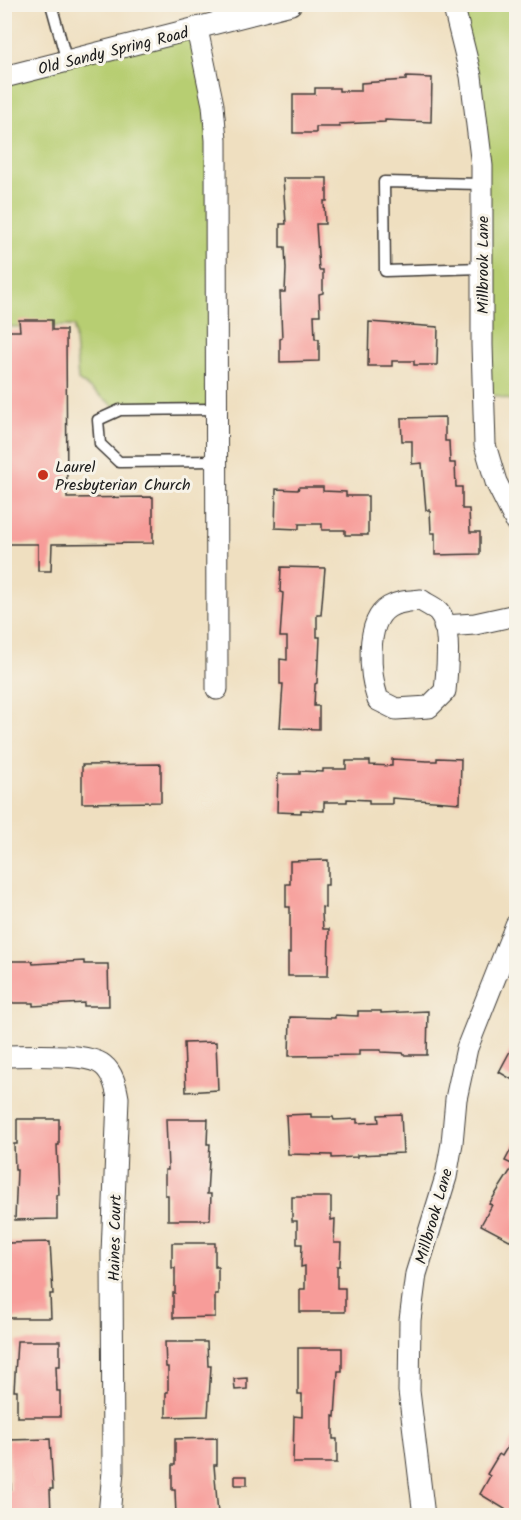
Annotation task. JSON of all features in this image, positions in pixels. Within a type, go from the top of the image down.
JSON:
[{"type":"street","name":"Old Sandy Spring Road","points":[[4,77],[291,4]]},
{"type":"street","name":"Millbrook Lane","points":[[453,4],[471,76],[482,166],[486,445],[496,482],[516,522]]},
{"type":"street","points":[[197,29],[213,105],[216,140],[217,689]]},
{"type":"street","points":[[422,600],[439,612],[444,626],[447,647],[445,691],[429,707],[396,709],[378,700],[372,675],[371,647],[374,628],[380,616],[389,607],[404,601],[422,600]]},
{"type":"street","points":[[444,626],[475,624],[516,615]]},
{"type":"street","name":"Millbrook Lane","points":[[424,1515],[409,1391],[410,1320],[416,1274],[446,1177],[456,1098],[467,1048],[516,925]]},
{"type":"street","name":"Haines Court","points":[[4,1056],[71,1056],[92,1060],[102,1063],[115,1083],[118,1098],[112,1254],[113,1471],[109,1515]]},
{"type":"lane","points":[[51,4],[67,62]]},
{"type":"lane","points":[[482,184],[384,182],[385,271],[482,268]]},
{"type":"lane","points":[[216,409],[120,410],[98,420],[100,444],[119,462],[216,461]]},
{"type":"green space","points":[[453,5],[516,5],[516,402],[484,392],[482,166]]},
{"type":"green space","points":[[197,29],[206,75],[216,409],[120,410],[78,380],[74,326],[12,327],[5,323],[4,77]]},
{"type":"building","points":[[406,77],[432,78],[431,122],[385,120],[385,122],[339,124],[340,127],[316,127],[316,133],[293,133],[293,94],[315,94],[315,88],[361,91],[361,83],[406,80]]},
{"type":"building","points":[[283,178],[327,178],[327,201],[324,201],[325,224],[316,224],[319,270],[323,270],[323,293],[319,294],[320,315],[314,315],[315,339],[319,339],[319,361],[280,362],[280,339],[282,338],[280,292],[285,292],[286,269],[285,247],[280,247],[280,224],[286,224]]},
{"type":"building","points":[[19,320],[52,320],[52,330],[66,330],[67,498],[153,497],[153,543],[52,544],[51,571],[38,571],[38,544],[4,544],[4,331],[20,331]]},
{"type":"building","points":[[369,322],[438,327],[437,365],[414,365],[414,361],[392,361],[392,366],[368,366]]},
{"type":"building","points":[[445,417],[445,441],[449,441],[450,463],[455,463],[456,487],[462,487],[462,509],[469,509],[470,532],[480,532],[480,554],[435,555],[435,533],[431,533],[430,510],[426,510],[422,463],[412,464],[412,441],[402,441],[401,418]]},
{"type":"building","points":[[299,487],[323,487],[323,491],[346,492],[346,496],[368,496],[368,535],[345,535],[345,530],[322,530],[322,524],[299,524],[299,529],[275,528],[276,489],[298,490]]},
{"type":"building","points":[[281,567],[325,568],[321,615],[317,615],[317,637],[320,637],[314,706],[319,706],[319,729],[280,728],[283,684],[280,684],[280,659],[287,660],[287,637],[280,637],[283,593],[280,592]]},
{"type":"building","points":[[437,758],[461,759],[460,803],[392,798],[392,804],[369,804],[369,800],[347,799],[347,802],[324,802],[324,811],[277,812],[278,774],[346,769],[346,761],[370,761],[370,765],[392,766],[392,759],[437,761]]},
{"type":"building","points":[[161,764],[161,802],[82,803],[82,765]]},
{"type":"building","points":[[328,860],[328,885],[325,885],[325,908],[322,907],[322,914],[323,929],[329,929],[328,976],[288,976],[290,907],[286,907],[286,884],[290,884],[290,861]]},
{"type":"building","points":[[32,961],[33,964],[84,961],[84,964],[108,964],[109,1006],[84,1006],[84,1003],[33,1006],[33,1003],[8,1003],[4,1006],[4,963]]},
{"type":"building","points":[[358,1011],[381,1011],[381,1013],[428,1011],[427,1055],[359,1050],[359,1055],[289,1056],[290,1017],[358,1016]]},
{"type":"building","points":[[516,1040],[516,1082],[499,1072]]},
{"type":"building","points":[[216,1042],[218,1090],[186,1092],[184,1043]]},
{"type":"building","points":[[311,1114],[311,1117],[333,1117],[334,1120],[357,1119],[357,1123],[379,1122],[378,1115],[401,1114],[403,1153],[332,1158],[332,1155],[288,1154],[286,1115]]},
{"type":"building","points":[[17,1119],[59,1119],[57,1219],[15,1220],[17,1170],[15,1170],[14,1144],[17,1144]]},
{"type":"building","points":[[166,1119],[208,1119],[207,1144],[210,1144],[207,1194],[211,1194],[210,1220],[168,1220],[168,1195],[165,1195],[165,1170],[168,1170]]},
{"type":"building","points":[[516,1140],[515,1243],[481,1225],[492,1205],[489,1204],[514,1165],[505,1161]]},
{"type":"building","points":[[292,1197],[331,1197],[331,1220],[335,1219],[334,1243],[341,1243],[340,1266],[337,1266],[337,1288],[345,1288],[345,1312],[300,1312],[300,1289],[305,1289],[305,1266],[301,1267],[302,1244],[297,1244],[297,1221],[292,1221]]},
{"type":"building","points":[[50,1242],[53,1294],[50,1294],[51,1318],[8,1318],[7,1293],[10,1293],[8,1243]]},
{"type":"building","points":[[172,1243],[215,1243],[218,1294],[215,1294],[215,1317],[173,1318],[175,1268],[172,1268]]},
{"type":"building","points":[[17,1341],[60,1341],[60,1366],[56,1366],[57,1391],[60,1391],[60,1417],[17,1417],[17,1391],[14,1391]]},
{"type":"building","points":[[165,1342],[207,1342],[208,1366],[211,1366],[208,1416],[166,1417],[168,1367],[166,1367]]},
{"type":"building","points":[[298,1348],[342,1348],[342,1371],[338,1371],[335,1417],[333,1416],[333,1439],[337,1439],[337,1463],[293,1463],[294,1416],[302,1417],[302,1394],[298,1394]]},
{"type":"building","points":[[247,1378],[247,1389],[235,1390],[234,1379]]},
{"type":"building","points":[[514,1436],[516,1437],[516,1516],[480,1494],[490,1476],[487,1474],[499,1454],[502,1456]]},
{"type":"building","points":[[217,1438],[217,1465],[214,1465],[218,1514],[176,1516],[175,1490],[172,1490],[175,1439]]},
{"type":"building","points":[[50,1439],[53,1489],[50,1489],[51,1515],[8,1515],[8,1490],[11,1490],[8,1440]]},
{"type":"building","points":[[235,1476],[247,1476],[247,1485],[235,1485]]},
{"type":"place","name":"Laurel Presbyterian Church","points":[[43,475]]}]
